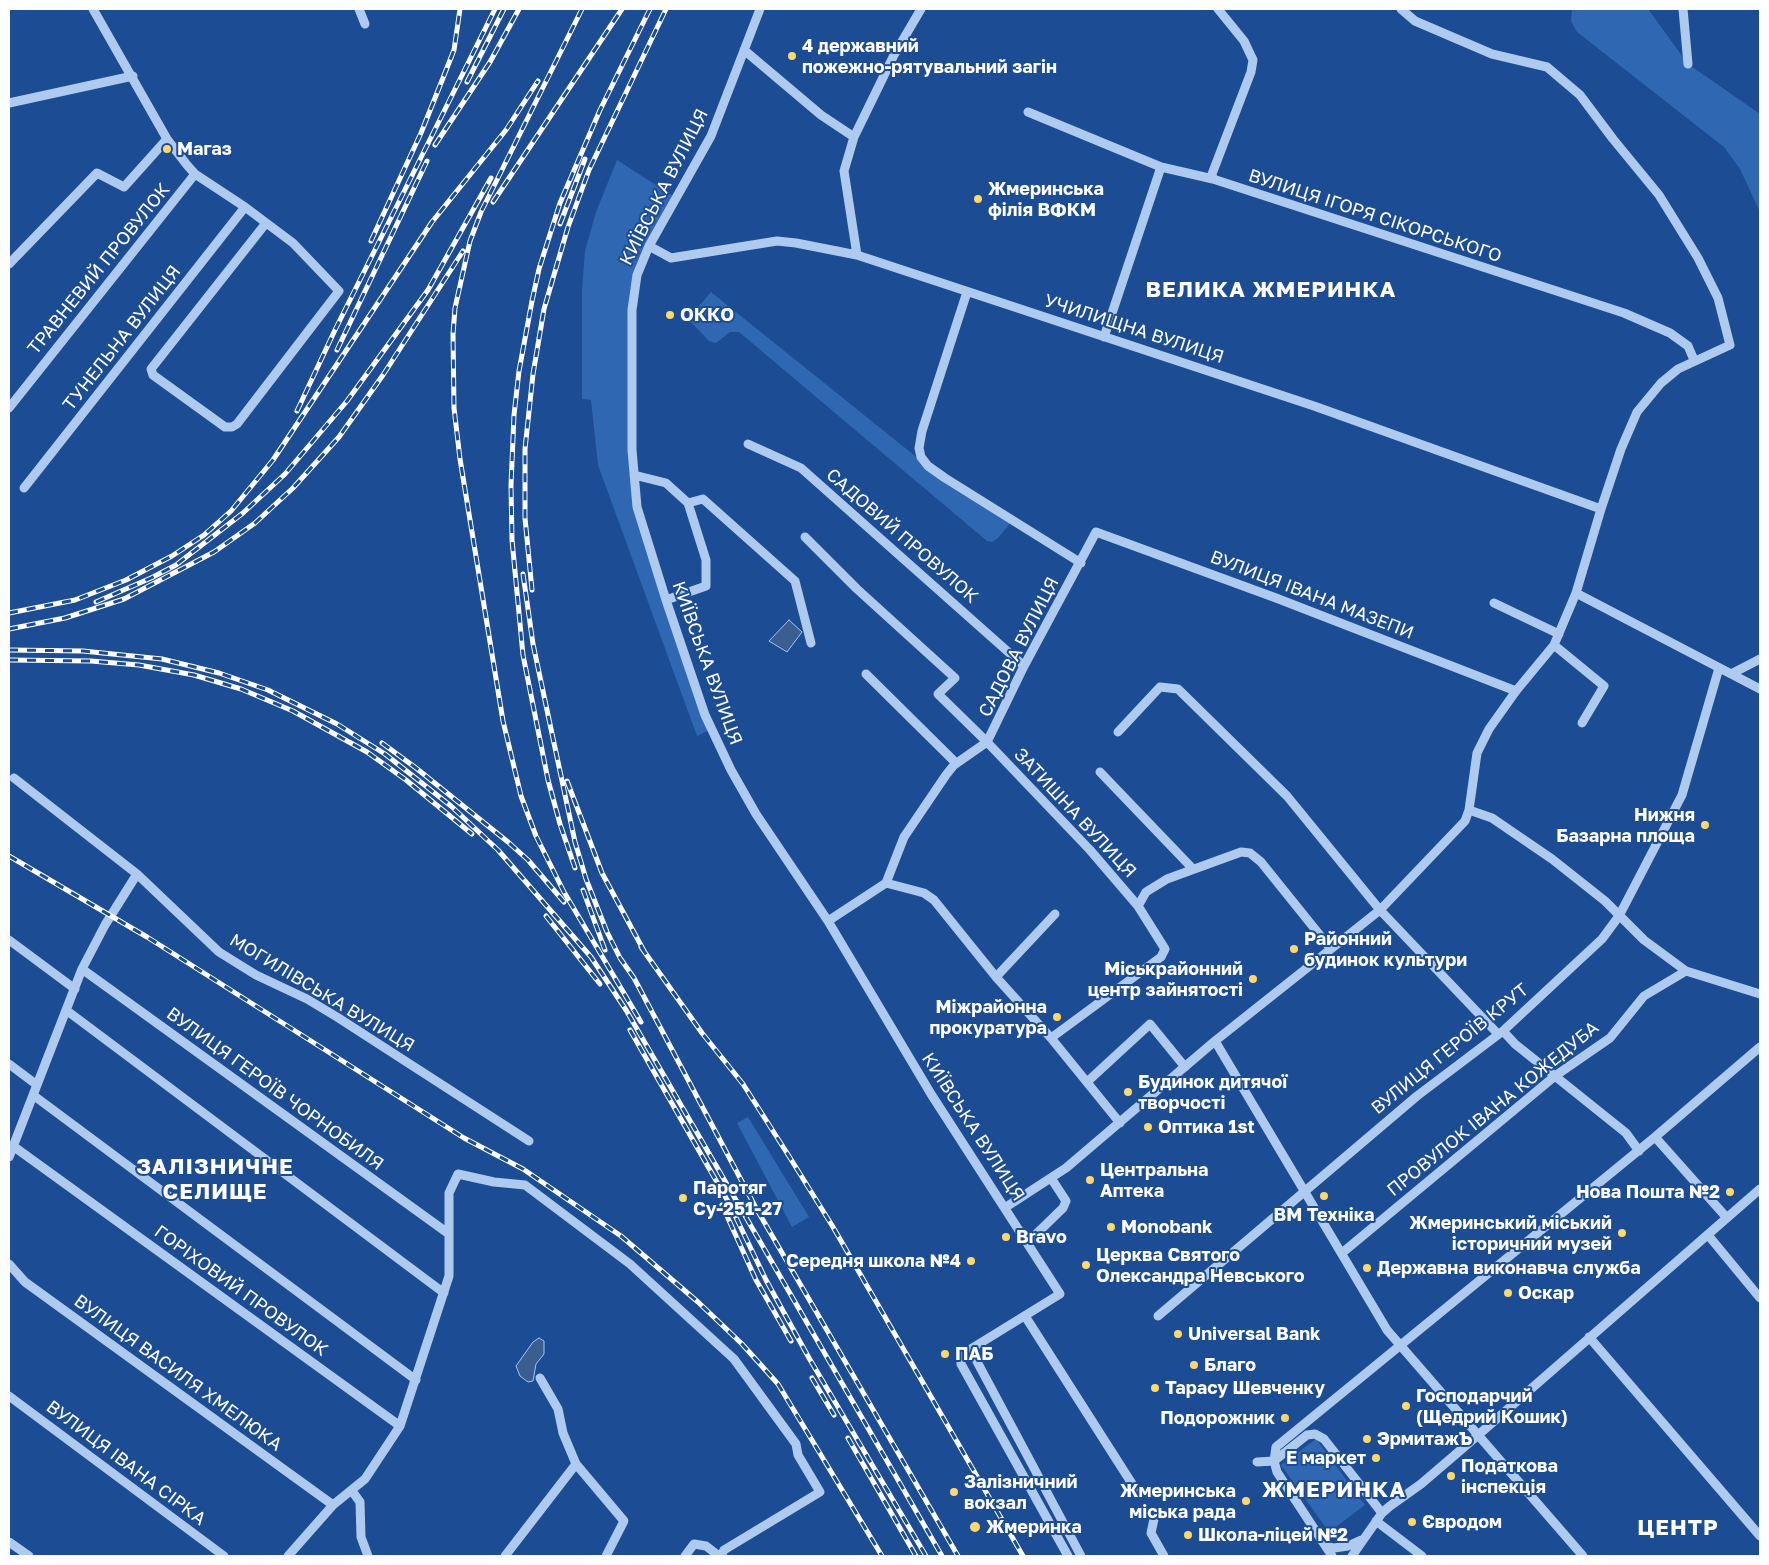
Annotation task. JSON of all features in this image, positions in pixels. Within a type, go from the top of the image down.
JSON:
[{"type":"street","points":[[93,9],[133,76],[167,139],[195,174],[245,207],[293,243],[339,292],[236,424],[230,427],[223,426],[153,376],[151,369],[266,223]]},
{"type":"street","points":[[359,9],[364,24]]},
{"type":"street","name":"КИЇВСЬКА ВУЛИЦЯ","points":[[760,9],[709,140],[649,246],[637,275],[633,301],[634,475],[640,519],[705,715],[720,749],[756,814],[828,921],[931,1094],[1006,1207],[1060,1294],[1025,1316]]},
{"type":"street","points":[[857,255],[844,171],[854,137],[894,55],[920,9]]},
{"type":"street","points":[[1213,179],[1212,174],[1227,130],[1251,72],[1253,60],[1244,41],[1218,9]]},
{"type":"street","points":[[1006,1207],[1051,1178],[1120,1123],[1215,1041],[1380,910],[1465,821],[1470,810],[1477,753],[1489,729],[1516,690],[1554,645],[1576,593],[1621,449],[1637,412],[1661,383],[1678,369],[1730,345],[1718,298],[1698,258],[1659,195],[1580,95],[1547,67],[1483,51],[1415,21],[1401,9]]},
{"type":"street","points":[[1683,9],[1688,64]]},
{"type":"street","points":[[744,50],[821,115],[854,137]]},
{"type":"street","points":[[9,103],[133,76]]},
{"type":"street","name":"ВУЛИЦЯ ІГОРЯ СІКОРСЬКОГО","points":[[1028,112],[1161,168],[1213,179],[1476,267],[1624,313],[1670,332],[1688,346],[1694,360]]},
{"type":"street","points":[[9,264],[97,173],[124,186],[167,139]]},
{"type":"street","points":[[1104,337],[1161,168]]},
{"type":"street","name":"ТРАВНЕВИЙ ПРОВУЛОК","points":[[9,408],[195,174]]},
{"type":"street","name":"ТУНЕЛЬНА ВУЛИЦЯ","points":[[24,488],[245,207]]},
{"type":"street","name":"УЧИЛИЩНА ВУЛИЦЯ","points":[[649,246],[671,258],[777,241],[857,255],[1396,434],[1601,509]]},
{"type":"street","points":[[967,292],[922,431],[919,448],[922,457],[928,466],[945,478],[1081,564]]},
{"type":"street","name":"САДОВИЙ ПРОВУЛОК","points":[[748,444],[801,468],[1024,666]]},
{"type":"street","points":[[634,475],[666,483],[688,503],[706,560],[706,586],[666,600]]},
{"type":"street","points":[[688,503],[703,499],[795,581],[811,643]]},
{"type":"street","name":"САДОВА ВУЛИЦЯ","points":[[886,883],[900,845],[909,828],[956,763],[987,742],[1024,666],[1081,564],[1096,532]]},
{"type":"street","name":"ВУЛИЦЯ ІВАНА МАЗЕПИ","points":[[1096,532],[1276,598],[1516,690]]},
{"type":"street","name":"ЗАТИШНА ВУЛИЦЯ","points":[[805,536],[857,589],[954,678],[938,694],[987,742],[1090,850],[1138,906],[1166,949],[1160,957],[1051,1038]]},
{"type":"street","points":[[1576,593],[1760,689]]},
{"type":"street","points":[[1494,603],[1559,634]]},
{"type":"street","points":[[1554,645],[1604,686],[1582,723]]},
{"type":"street","points":[[1731,674],[1760,659]]},
{"type":"street","name":"ВУЛИЦЯ ГЕРОЇВ КРУТ","points":[[1158,1316],[1417,1096],[1501,1033],[1602,939],[1619,916],[1682,796],[1719,668]]},
{"type":"street","points":[[866,674],[956,763]]},
{"type":"street","points":[[1118,732],[1160,687],[1178,690],[1287,796],[1380,910],[1501,1033],[1626,1133],[1638,1151]]},
{"type":"street","points":[[1100,772],[1193,869]]},
{"type":"street","name":"МОГИЛІВСЬКА ВУЛИЦЯ","points":[[14,778],[137,874],[219,952],[256,975],[307,999],[337,1017],[529,1141]]},
{"type":"street","points":[[1470,810],[1492,818],[1552,859],[1605,901],[1644,940],[1686,971],[1760,994]]},
{"type":"street","name":"ЗАТИШНА ВУЛИЦЯ","points":[[1138,906],[1146,892],[1167,879],[1241,852],[1250,854],[1261,862],[1331,949]]},
{"type":"street","points":[[9,1157],[82,970],[118,904],[137,874]]},
{"type":"street","points":[[828,921],[886,883],[924,893],[934,900],[996,977],[1051,1038],[1120,1123]]},
{"type":"street","points":[[996,977],[1055,914]]},
{"type":"street","points":[[9,940],[75,989]]},
{"type":"street","name":"ВУЛИЦЯ ГЕРОЇВ ЧОРНОБИЛЯ","points":[[82,970],[449,1234]]},
{"type":"street","name":"ПРОВУЛОК ІВАНА КОЖЕДУБА","points":[[1342,1253],[1555,1076],[1610,1038],[1644,996],[1686,971]]},
{"type":"street","points":[[66,1010],[444,1293]]},
{"type":"street","points":[[1087,1082],[1150,1024],[1185,1068]]},
{"type":"street","points":[[1215,1041],[1387,1330],[1583,1556]]},
{"type":"street","points":[[1332,1556],[1277,1472],[1274,1462],[1276,1447],[1655,1137],[1760,1046]]},
{"type":"street","points":[[9,1064],[37,1084]]},
{"type":"street","points":[[33,1095],[416,1380]]},
{"type":"street","points":[[1655,1137],[1727,1218]]},
{"type":"street","name":"ГОРІХОВИЙ ПРОВУЛОК","points":[[13,1146],[400,1426]]},
{"type":"street","points":[[288,1556],[332,1505],[365,1479],[400,1426],[449,1276],[449,1193],[458,1174],[494,1182],[525,1185],[636,1269],[734,1359],[796,1444],[798,1455],[820,1492],[724,1550],[720,1556],[706,1546],[694,1544],[685,1556]]},
{"type":"street","points":[[1028,1242],[1063,1208],[1066,1201],[1051,1178]]},
{"type":"street","points":[[1352,1556],[1379,1517],[1477,1436],[1760,1189]]},
{"type":"street","points":[[1708,1235],[1760,1298]]},
{"type":"street","name":"ВУЛИЦЯ ВАСИЛЯ ХМЕЛЮКА","points":[[9,1264],[25,1282],[332,1505]]},
{"type":"street","points":[[1068,1556],[961,1364],[961,1355],[1025,1316],[1136,1490]]},
{"type":"street","points":[[1589,1337],[1760,1536]]},
{"type":"street","points":[[974,1347],[974,1356],[1081,1556]]},
{"type":"street","points":[[540,1378],[558,1409],[563,1433],[576,1464],[624,1521],[606,1556]]},
{"type":"street","name":"ВУЛИЦЯ ІВАНА СІРКА","points":[[9,1396],[224,1556]]},
{"type":"street","points":[[1257,1462],[1274,1462],[1307,1436],[1316,1434],[1324,1439],[1379,1517],[1422,1556]]},
{"type":"street","points":[[505,1556],[576,1464]]},
{"type":"street","points":[[352,1491],[360,1502],[362,1537],[368,1556]]},
{"type":"street","points":[[1154,1519],[1152,1533],[1164,1556]]},
{"type":"street","points":[[1326,1546],[1334,1548],[1348,1546],[1362,1540]]},
{"type":"street","points":[[9,1542],[29,1556]]},
{"type":"shaded area","points":[[1572,9],[1648,9],[1688,64],[1760,114],[1760,212],[1740,169],[1724,147],[1577,32],[1571,21]]},
{"type":"shaded area","points":[[617,160],[676,198],[649,246],[633,292],[635,494],[711,729],[697,736],[598,465],[591,400],[582,399],[582,291],[585,251],[596,212]]},
{"type":"shaded area","points":[[711,292],[935,472],[1013,520],[998,538],[992,542],[987,541],[739,332],[730,332],[716,343],[709,341],[688,319]]},
{"type":"shaded area","points":[[789,620],[802,632],[787,652],[769,641]]},
{"type":"shaded area","points":[[748,1117],[809,1217],[792,1227],[737,1123]]},
{"type":"shaded area","points":[[539,1338],[544,1341],[544,1354],[536,1364],[533,1381],[528,1382],[520,1376],[516,1366],[533,1342]]},
{"type":"shaded area","points":[[1316,1439],[1365,1505],[1329,1532],[1281,1465]]},
{"type":"railway","points":[[371,241],[421,133],[454,50],[460,9]]},
{"type":"railway","points":[[297,411],[335,330],[495,9]]},
{"type":"railway","points":[[467,82],[504,9]]},
{"type":"railway","points":[[435,145],[490,62],[519,9]]},
{"type":"railway","points":[[582,9],[481,212],[470,241],[455,308],[453,334],[454,408],[460,459],[503,721],[521,796],[536,836],[564,892],[641,1022]]},
{"type":"railway","points":[[493,202],[622,9]]},
{"type":"railway","points":[[575,868],[548,780],[523,655],[512,540],[511,485],[514,415],[519,371],[532,301],[539,269],[560,203],[600,110],[650,9]]},
{"type":"railway","points":[[532,590],[525,518],[525,449],[533,374],[544,309],[568,227],[589,170],[666,9]]},
{"type":"railway","points":[[9,613],[75,600],[126,580],[172,556],[204,535],[231,511],[273,460],[432,222],[506,130],[538,81]]},
{"type":"railway","points":[[560,224],[585,159]]},
{"type":"railway","points":[[337,350],[427,161]]},
{"type":"railway","points":[[96,602],[176,565],[243,513],[285,474],[347,401],[428,290],[491,178]]},
{"type":"railway","points":[[9,629],[65,618],[124,599],[214,552],[255,523],[293,488],[339,437],[383,375],[463,251]]},
{"type":"railway","points":[[523,574],[533,644],[575,842],[586,879],[607,932],[620,958],[634,978],[756,1208],[958,1556]]},
{"type":"railway","points":[[9,650],[83,651],[162,659],[219,673],[268,690],[337,724],[385,754],[451,806],[498,850],[591,957],[626,1010],[942,1556]]},
{"type":"railway","points":[[9,660],[91,661],[139,665],[194,675],[241,689],[293,711],[367,752],[406,780],[472,834]]},
{"type":"railway","points":[[382,743],[508,842],[528,860],[564,902]]},
{"type":"railway","points":[[567,781],[602,873],[644,951]]},
{"type":"railway","points":[[9,856],[147,937],[464,1138],[523,1169],[621,1236],[698,1302],[742,1344],[778,1384],[882,1556]]},
{"type":"railway","points":[[583,890],[605,950]]},
{"type":"railway","points":[[546,916],[600,984]]},
{"type":"railway","points":[[641,947],[702,1033],[743,1084],[787,1153],[833,1227],[1023,1556]]},
{"type":"railway","points":[[630,1030],[730,1205],[766,1280],[809,1358],[926,1556]]},
{"type":"railway","points":[[722,1205],[756,1280],[791,1341]]},
{"type":"railway","points":[[812,1378],[834,1415]]},
{"type":"railway","points":[[848,1438],[916,1556]]},
{"type":"place","name":"4 державний пожежно-рятувальний загін","points":[[792,56]]},
{"type":"place","name":"Магаз","points":[[167,149]]},
{"type":"place","name":"Жмеринська філія ВФКМ","points":[[978,199]]},
{"type":"place","name":"ОККО","points":[[670,315]]},
{"type":"place","name":"Нижня Базарна площа","points":[[1705,825]]},
{"type":"place","name":"Районний будинок культури","points":[[1294,949]]},
{"type":"place","name":"Міськрайонний центр зайнятості","points":[[1253,979]]},
{"type":"place","name":"Міжрайонна прокуратура","points":[[1057,1017]]},
{"type":"place","name":"Будинок дитячої творчості","points":[[1128,1092]]},
{"type":"place","name":"Оптика 1st","points":[[1148,1127]]},
{"type":"place","name":"Центральна Аптека","points":[[1090,1180]]},
{"type":"place","name":"Нова Пошта №2","points":[[1730,1192]]},
{"type":"place","name":"ВМ Техніка","points":[[1324,1196]]},
{"type":"place","name":"Паротяг Су-251-27","points":[[683,1198]]},
{"type":"place","name":"Monobank","points":[[1111,1227]]},
{"type":"place","name":"Жмеринський міський історичний музей","points":[[1622,1233]]},
{"type":"place","name":"Bravo","points":[[1006,1237]]},
{"type":"place","name":"Середня школа №4","points":[[971,1261]]},
{"type":"place","name":"Церква Святого Олександра Невського","points":[[1086,1265]]},
{"type":"place","name":"Державна виконавча служба","points":[[1367,1268]]},
{"type":"place","name":"Оскар","points":[[1508,1293]]},
{"type":"place","name":"Universal Bank","points":[[1178,1334]]},
{"type":"place","name":"ПАБ","points":[[945,1354]]},
{"type":"place","name":"Благо","points":[[1194,1365]]},
{"type":"place","name":"Тарасу Шевченку","points":[[1155,1388]]},
{"type":"place","name":"Господарчий (Щедрий Кошик)","points":[[1406,1406]]},
{"type":"place","name":"Подорожник","points":[[1285,1418]]},
{"type":"place","name":"ЭрмитажЪ","points":[[1367,1439]]},
{"type":"place","name":"E маркет","points":[[1376,1458]]},
{"type":"place","name":"Податкова інспекція","points":[[1451,1476]]},
{"type":"place","name":"Залізничний вокзал","points":[[954,1492]]},
{"type":"place","name":"Жмеринська міська рада","points":[[1246,1501]]},
{"type":"place","name":"Євродом","points":[[1412,1522]]},
{"type":"place","name":"Жмеринка","points":[[975,1527]]},
{"type":"place","name":"Школа-ліцей №2","points":[[1188,1535]]},
{"type":"district","name":"ВЕЛИКА ЖМЕРИНКА","points":[[1271,290]]},
{"type":"district","name":"ЗАЛІЗНИЧНЕ СЕЛИЩЕ","points":[[215,1180]]},
{"type":"district","name":"ЖМЕРИНКА","points":[[1334,1490]]},
{"type":"district","name":"ЦЕНТР","points":[[1678,1528]]}]
